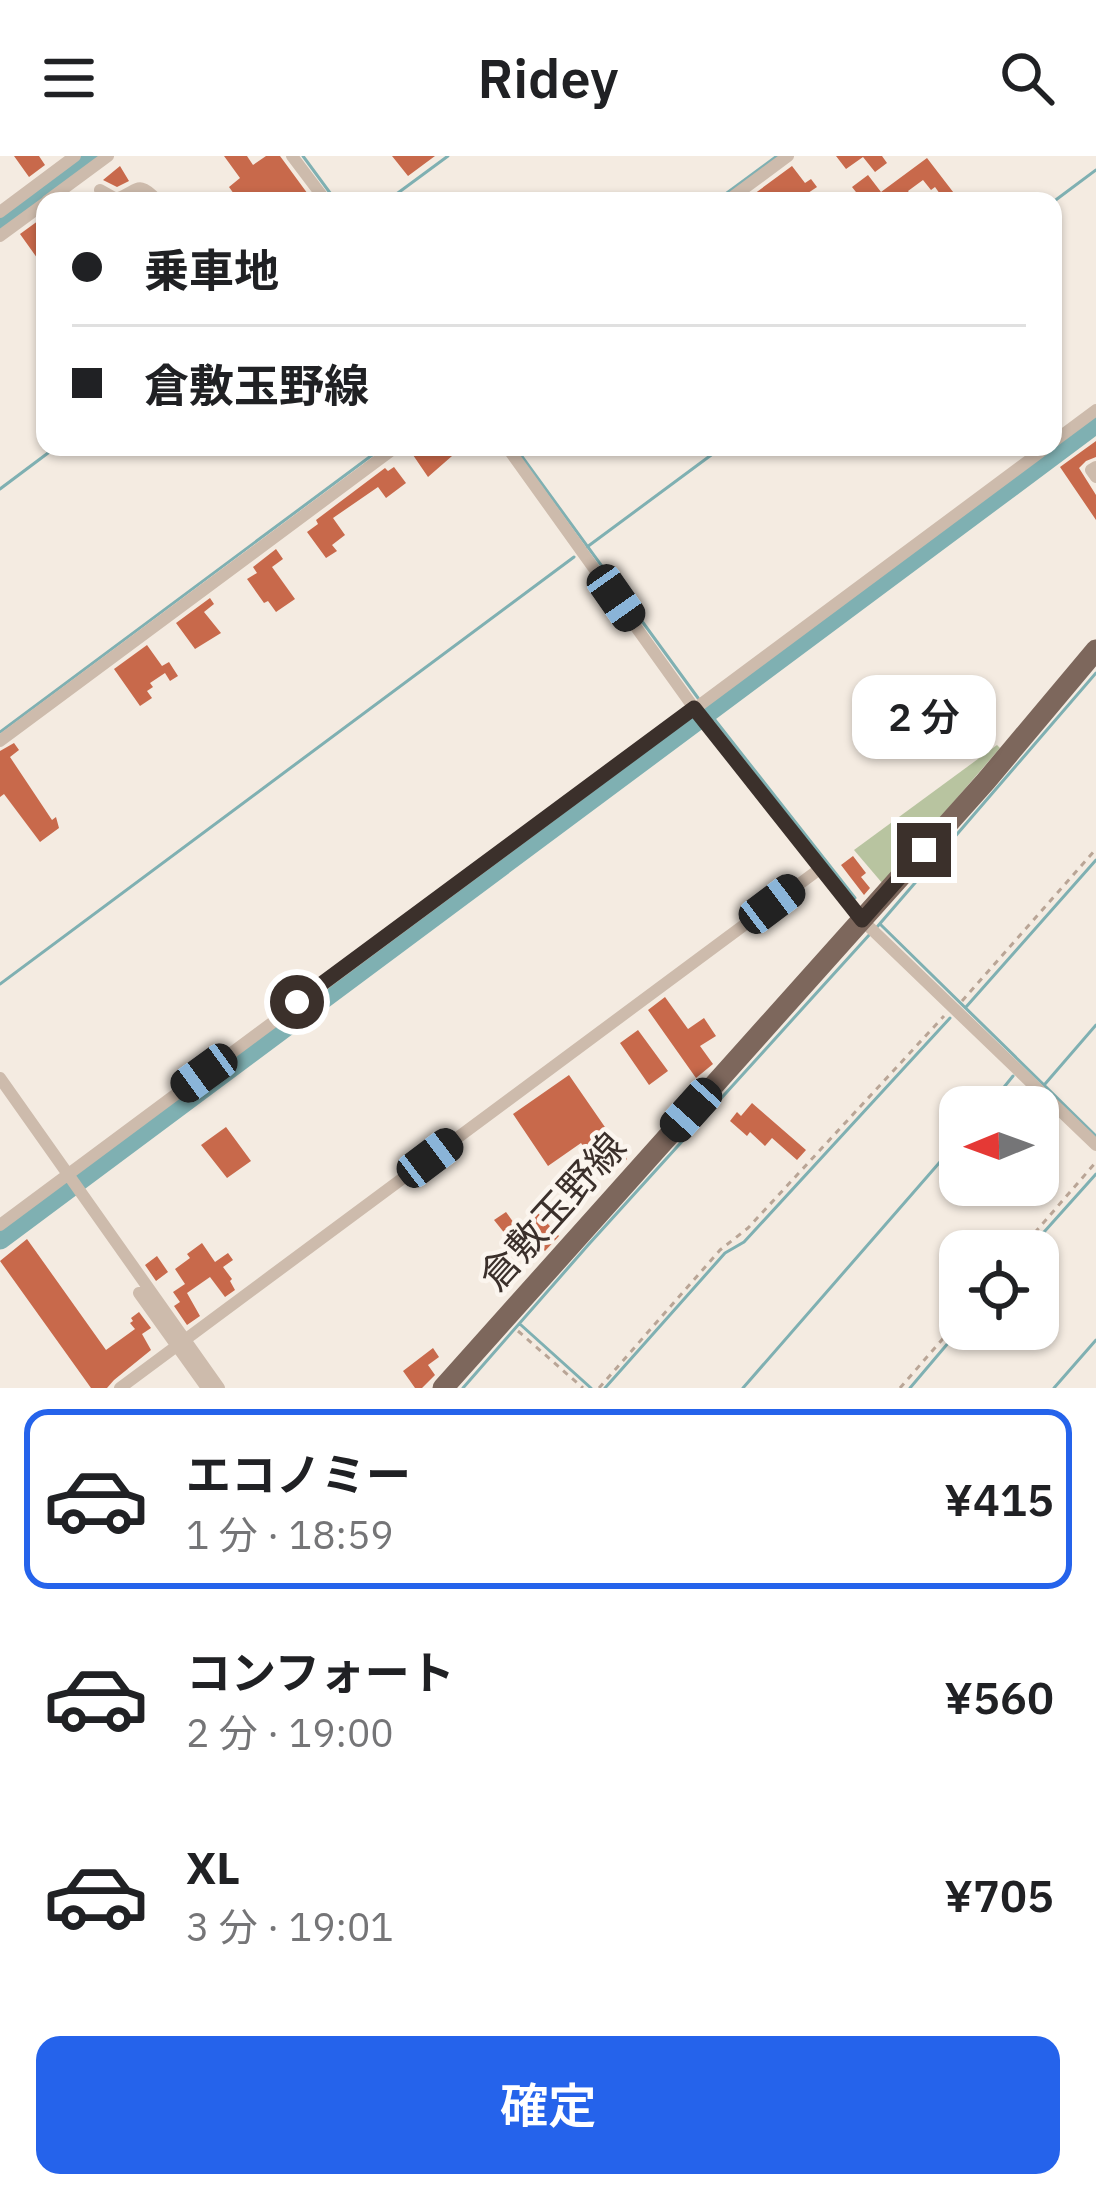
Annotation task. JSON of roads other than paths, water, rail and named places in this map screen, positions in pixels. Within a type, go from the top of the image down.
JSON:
[{"type":"main road","name":"倉敷玉野線","points":[[443,1388],[511,1325],[870,928],[1096,650]]},
{"type":"street","points":[[0,212],[75,156]]},
{"type":"street","points":[[59,192],[108,156]]},
{"type":"street","points":[[292,156],[319,192]]},
{"type":"street","points":[[739,192],[788,156]]},
{"type":"street","points":[[86,172],[97,192]]},
{"type":"street","points":[[0,236],[36,209]]},
{"type":"street","points":[[1062,436],[1096,410]]},
{"type":"street","points":[[0,740],[384,456]]},
{"type":"street","points":[[514,456],[700,710],[870,928],[957,1004],[1096,1145]]},
{"type":"street","points":[[0,1225],[72,1180],[1035,456]]},
{"type":"street","points":[[1096,466],[1091,470],[1096,477]]},
{"type":"street","points":[[120,1388],[821,868]]},
{"type":"street","points":[[0,1078],[207,1388]]},
{"type":"street","points":[[139,1292],[154,1306]]},
{"type":"street","points":[[180,1343],[219,1388]]},
{"type":"waterway","points":[[43,192],[92,156]]},
{"type":"waterway","points":[[303,156],[329,192]]},
{"type":"waterway","points":[[399,192],[448,156]]},
{"type":"waterway","points":[[728,192],[777,156]]},
{"type":"waterway","points":[[1062,195],[1096,170]]},
{"type":"waterway","points":[[0,224],[36,197]]},
{"type":"waterway","points":[[1062,448],[1096,423]]},
{"type":"waterway","points":[[0,489],[44,456]]},
{"type":"waterway","points":[[0,732],[371,456]]},
{"type":"waterway","points":[[522,456],[698,698]]},
{"type":"waterway","points":[[587,547],[710,456]]},
{"type":"waterway","points":[[0,1239],[1052,456]]},
{"type":"waterway","points":[[0,984],[574,557]]},
{"type":"waterway","points":[[877,927],[1096,673]]},
{"type":"waterway","points":[[704,706],[855,898]]},
{"type":"waterway","points":[[966,1007],[1096,860]]},
{"type":"waterway","points":[[880,924],[1096,1136]]},
{"type":"waterway","points":[[463,1388],[870,934]]},
{"type":"waterway","points":[[605,1388],[725,1253],[744,1242],[950,1018]]},
{"type":"waterway","points":[[1045,1084],[1096,1025]]},
{"type":"waterway","points":[[1005,1086],[1013,1076]]},
{"type":"waterway","points":[[743,1388],[939,1163]]},
{"type":"waterway","points":[[1046,1230],[1096,1174]]},
{"type":"waterway","points":[[521,1325],[591,1388]]},
{"type":"waterway","points":[[1054,1388],[1096,1340]]},
{"type":"waterway","points":[[910,1388],[942,1350]]}]
